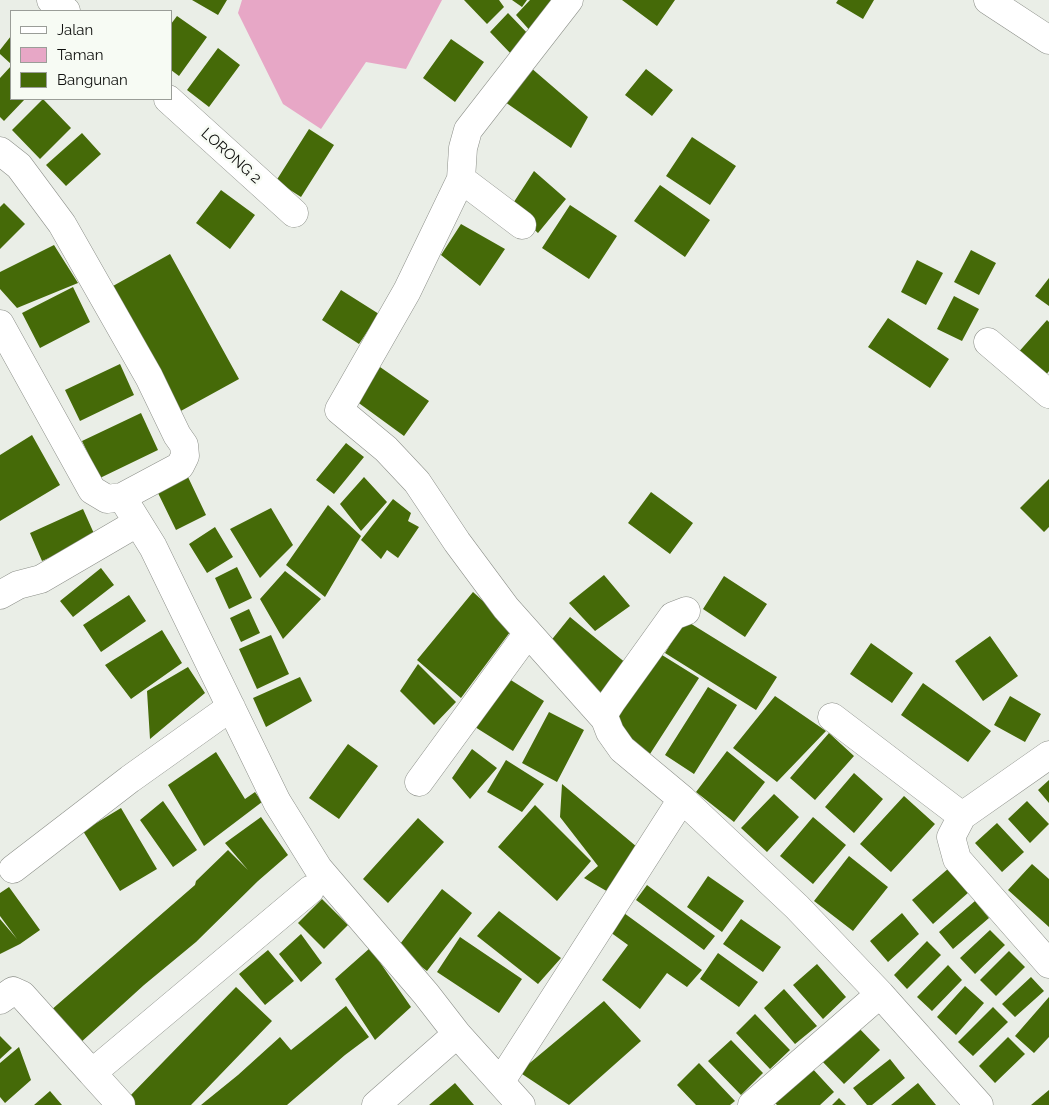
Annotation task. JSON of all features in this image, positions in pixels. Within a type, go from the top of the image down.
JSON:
[{"type":"street","points":[[50,0],[65,10]]},
{"type":"street","points":[[569,0],[468,130],[463,148],[461,180],[407,292],[339,410],[386,449],[417,482],[457,542],[506,608],[605,719],[610,732],[622,749],[682,799],[797,907],[880,994],[979,1105]]},
{"type":"street","points":[[988,0],[1049,40]]},
{"type":"street","name":"LORONG 2","points":[[169,100],[294,213]]},
{"type":"street","points":[[0,151],[19,166],[62,224],[149,377],[177,435],[184,445],[185,456],[180,466],[122,497],[107,499],[92,490],[0,324]]},
{"type":"street","points":[[461,180],[522,225]]},
{"type":"street","points":[[988,342],[1049,394]]},
{"type":"street","points":[[122,497],[153,548],[277,802],[318,868],[426,994],[457,1034],[521,1105]]},
{"type":"street","points":[[0,595],[18,586],[41,579],[137,522]]},
{"type":"street","points":[[605,719],[605,712],[612,700],[679,614]]},
{"type":"street","points":[[419,782],[528,633]]},
{"type":"street","points":[[13,869],[130,779],[231,707]]},
{"type":"street","points":[[832,717],[962,816]]},
{"type":"street","points":[[1048,960],[957,859],[951,836],[962,816],[1049,755]]},
{"type":"street","points":[[501,1081],[682,799]]},
{"type":"street","points":[[92,1073],[310,890]]},
{"type":"street","points":[[0,1000],[14,991],[22,995],[121,1105]]},
{"type":"street","points":[[752,1105],[880,994]]},
{"type":"street","points":[[376,1105],[457,1034]]},
{"type":"green space","points":[[242,0],[442,0],[406,69],[366,62],[321,129],[283,104],[238,13]]},
{"type":"building","points":[[192,0],[227,0],[218,15]]},
{"type":"building","points":[[464,0],[499,0],[504,7],[487,24]]},
{"type":"building","points":[[512,0],[527,0],[522,7]]},
{"type":"building","points":[[530,0],[559,0],[533,34],[516,15]]},
{"type":"building","points":[[622,0],[675,0],[657,26]]},
{"type":"building","points":[[838,0],[874,0],[863,19],[836,3]]},
{"type":"building","points":[[508,13],[531,37],[512,55],[490,32]]},
{"type":"building","points":[[177,16],[207,37],[179,76],[172,71],[172,23]]},
{"type":"building","points":[[10,37],[10,63],[0,54],[0,50]]},
{"type":"building","points":[[451,39],[484,62],[455,102],[423,78]]},
{"type":"building","points":[[218,48],[240,65],[209,107],[187,90]]},
{"type":"building","points":[[10,67],[10,100],[24,100],[4,121],[0,117],[0,78]]},
{"type":"building","points":[[530,67],[588,117],[571,148],[505,102]]},
{"type":"building","points":[[646,69],[673,90],[652,116],[625,95]]},
{"type":"building","points":[[42,100],[71,128],[40,159],[12,130]]},
{"type":"building","points":[[309,129],[334,145],[301,197],[276,181]]},
{"type":"building","points":[[82,133],[101,154],[66,186],[46,165]]},
{"type":"building","points":[[692,137],[736,166],[710,205],[666,176]]},
{"type":"building","points":[[534,171],[566,199],[538,233],[510,208]]},
{"type":"building","points":[[660,185],[710,220],[685,257],[634,221]]},
{"type":"building","points":[[221,190],[255,215],[230,249],[196,223]]},
{"type":"building","points":[[4,203],[25,224],[0,249],[0,207]]},
{"type":"building","points":[[570,205],[617,236],[589,279],[542,248]]},
{"type":"building","points":[[461,224],[505,249],[480,286],[441,255]]},
{"type":"building","points":[[54,245],[78,283],[17,308],[0,289],[0,272]]},
{"type":"building","points":[[971,250],[996,263],[979,295],[954,282]]},
{"type":"building","points":[[170,254],[239,379],[179,412],[113,286]]},
{"type":"building","points":[[917,260],[943,273],[926,305],[901,292]]},
{"type":"building","points":[[1049,278],[1049,306],[1035,296]]},
{"type":"building","points":[[73,287],[90,322],[40,348],[22,313]]},
{"type":"building","points":[[341,290],[379,314],[359,344],[322,320]]},
{"type":"building","points":[[954,296],[979,309],[962,341],[937,329]]},
{"type":"building","points":[[888,318],[949,359],[930,388],[868,347]]},
{"type":"building","points":[[1047,320],[1049,322],[1049,371],[1043,379],[1016,355]]},
{"type":"building","points":[[120,364],[134,395],[80,421],[65,390]]},
{"type":"building","points":[[380,367],[429,401],[404,436],[356,401]]},
{"type":"building","points":[[141,413],[158,450],[100,478],[82,441]]},
{"type":"building","points":[[32,435],[60,485],[0,521],[0,455]]},
{"type":"building","points":[[346,443],[364,457],[334,494],[316,480]]},
{"type":"building","points":[[188,477],[206,515],[176,530],[157,491]]},
{"type":"building","points":[[364,477],[387,502],[361,531],[340,504]]},
{"type":"building","points":[[1049,479],[1049,527],[1044,532],[1020,508]]},
{"type":"building","points":[[651,492],[693,523],[670,554],[628,523]]},
{"type":"building","points":[[393,499],[411,513],[408,521],[419,527],[398,558],[387,550],[381,559],[361,540]]},
{"type":"building","points":[[328,505],[361,536],[325,597],[286,565]]},
{"type":"building","points":[[271,508],[293,545],[260,578],[230,529]]},
{"type":"building","points":[[83,509],[96,538],[42,561],[30,533]]},
{"type":"building","points":[[215,527],[233,557],[207,573],[189,544]]},
{"type":"building","points":[[237,567],[252,598],[229,609],[215,578]]},
{"type":"building","points":[[101,568],[114,585],[73,617],[60,601]]},
{"type":"building","points":[[285,571],[321,599],[283,639],[260,599]]},
{"type":"building","points":[[604,575],[630,606],[595,631],[569,603]]},
{"type":"building","points":[[724,576],[767,604],[745,637],[703,609]]},
{"type":"building","points":[[473,592],[513,628],[461,698],[417,660]]},
{"type":"building","points":[[129,595],[146,621],[101,652],[83,625]]},
{"type":"building","points":[[249,609],[260,633],[241,642],[230,618]]},
{"type":"building","points":[[570,617],[627,664],[603,694],[545,648]]},
{"type":"building","points":[[685,620],[777,677],[756,710],[665,653]]},
{"type":"building","points":[[162,630],[182,663],[131,699],[105,665]]},
{"type":"building","points":[[271,635],[289,674],[257,689],[239,649]]},
{"type":"building","points":[[990,636],[1018,676],[983,701],[955,661]]},
{"type":"building","points":[[871,643],[913,673],[892,703],[850,674]]},
{"type":"building","points":[[662,655],[699,678],[650,754],[612,723]]},
{"type":"building","points":[[418,664],[456,702],[434,725],[400,691]]},
{"type":"building","points":[[188,667],[205,693],[150,739],[147,691]]},
{"type":"building","points":[[300,677],[312,701],[266,727],[253,698]]},
{"type":"building","points":[[506,677],[544,701],[513,751],[475,727]]},
{"type":"building","points":[[923,683],[991,731],[968,762],[901,715]]},
{"type":"building","points":[[708,687],[737,705],[694,774],[665,755]]},
{"type":"building","points":[[775,696],[826,731],[777,782],[733,748]]},
{"type":"building","points":[[1010,696],[1041,714],[1025,742],[994,725]]},
{"type":"building","points":[[549,712],[584,730],[557,782],[522,763]]},
{"type":"building","points":[[829,733],[854,756],[815,800],[790,778]]},
{"type":"building","points":[[348,744],[378,766],[339,819],[309,798]]},
{"type":"building","points":[[472,749],[497,768],[470,799],[452,778]]},
{"type":"building","points":[[727,751],[765,782],[734,822],[696,792]]},
{"type":"building","points":[[216,752],[245,799],[255,792],[262,802],[204,846],[168,785]]},
{"type":"building","points":[[506,760],[544,784],[522,812],[487,792]]},
{"type":"building","points":[[854,773],[883,799],[854,833],[825,807]]},
{"type":"building","points":[[1049,780],[1049,803],[1038,790]]},
{"type":"building","points":[[562,784],[637,847],[610,893],[584,878],[598,866],[560,817]]},
{"type":"building","points":[[774,794],[799,817],[767,852],[741,828]]},
{"type":"building","points":[[904,796],[935,824],[891,872],[860,844]]},
{"type":"building","points":[[163,801],[197,850],[173,867],[140,820]]},
{"type":"building","points":[[1027,801],[1049,824],[1030,843],[1008,819]]},
{"type":"building","points":[[535,805],[591,861],[557,901],[498,847]]},
{"type":"building","points":[[121,808],[157,869],[120,891],[83,831]]},
{"type":"building","points":[[261,817],[288,855],[258,881],[196,942],[144,985],[79,1044],[50,1011],[195,885],[196,881],[228,850],[248,870],[225,843]]},
{"type":"building","points":[[813,817],[846,845],[813,884],[780,856]]},
{"type":"building","points":[[418,818],[444,842],[388,903],[363,879]]},
{"type":"building","points":[[997,823],[1024,852],[1002,872],[975,843]]},
{"type":"building","points":[[849,856],[888,887],[853,931],[814,901]]},
{"type":"building","points":[[1032,864],[1049,879],[1049,927],[1008,890]]},
{"type":"building","points":[[949,868],[969,892],[933,924],[912,900]]},
{"type":"building","points":[[708,876],[744,901],[722,932],[687,907]]},
{"type":"building","points":[[647,885],[715,936],[704,950],[636,900]]},
{"type":"building","points":[[9,887],[40,930],[20,944],[0,954],[0,919],[17,939],[0,916],[0,893]]},
{"type":"building","points":[[442,889],[472,913],[427,971],[397,948]]},
{"type":"building","points":[[322,899],[348,925],[324,949],[298,923]]},
{"type":"building","points":[[975,901],[989,918],[953,949],[939,932]]},
{"type":"building","points":[[499,911],[561,958],[538,984],[477,936]]},
{"type":"building","points":[[624,913],[702,970],[687,987],[667,973],[640,1009],[602,980],[628,945],[610,932]]},
{"type":"building","points":[[902,913],[919,934],[888,962],[870,941]]},
{"type":"building","points":[[741,919],[781,947],[763,972],[723,944]]},
{"type":"building","points":[[990,930],[1005,945],[975,974],[960,958]]},
{"type":"building","points":[[301,934],[322,963],[301,982],[279,954]]},
{"type":"building","points":[[460,937],[522,979],[499,1013],[437,972]]},
{"type":"building","points":[[927,941],[941,955],[907,989],[894,975]]},
{"type":"building","points":[[370,948],[411,1007],[375,1040],[335,979]]},
{"type":"building","points":[[268,950],[294,981],[265,1005],[239,974]]},
{"type":"building","points":[[1009,951],[1025,967],[996,996],[980,980]]},
{"type":"building","points":[[718,953],[758,982],[739,1007],[700,979]]},
{"type":"building","points":[[817,964],[846,997],[823,1019],[793,985]]},
{"type":"building","points":[[948,965],[962,980],[932,1011],[917,997]]},
{"type":"building","points":[[1031,977],[1044,991],[1015,1017],[1002,1004]]},
{"type":"building","points":[[965,986],[984,1003],[956,1035],[937,1017]]},
{"type":"building","points":[[236,987],[272,1021],[191,1105],[135,1105],[128,1098]]},
{"type":"building","points":[[784,989],[817,1026],[795,1044],[764,1008]]},
{"type":"building","points":[[1049,997],[1049,1037],[1034,1053],[1015,1036]]},
{"type":"building","points":[[604,1001],[641,1041],[569,1105],[519,1072]]},
{"type":"building","points":[[346,1006],[369,1037],[287,1105],[201,1105],[280,1037],[291,1050]]},
{"type":"building","points":[[993,1007],[1008,1022],[973,1056],[958,1042]]},
{"type":"building","points":[[755,1014],[790,1050],[770,1069],[736,1033]]},
{"type":"building","points":[[856,1025],[880,1050],[844,1084],[820,1059]]},
{"type":"building","points":[[0,1036],[12,1048],[0,1059]]},
{"type":"building","points":[[1008,1037],[1025,1054],[995,1083],[979,1066]]},
{"type":"building","points":[[731,1040],[763,1073],[741,1095],[708,1061]]},
{"type":"building","points":[[19,1047],[31,1080],[5,1103],[0,1097],[0,1063]]},
{"type":"building","points":[[890,1059],[905,1078],[872,1105],[867,1105],[853,1088]]},
{"type":"building","points":[[699,1063],[735,1101],[730,1105],[696,1105],[677,1085]]},
{"type":"building","points":[[811,1067],[834,1092],[820,1105],[777,1105],[773,1101]]},
{"type":"building","points":[[455,1083],[474,1105],[429,1105]]},
{"type":"building","points":[[918,1083],[936,1105],[891,1105]]},
{"type":"building","points":[[1049,1090],[1049,1105],[1031,1105]]},
{"type":"building","points":[[50,1091],[62,1105],[34,1105]]},
{"type":"building","points":[[839,1098],[846,1105],[832,1105]]}]
